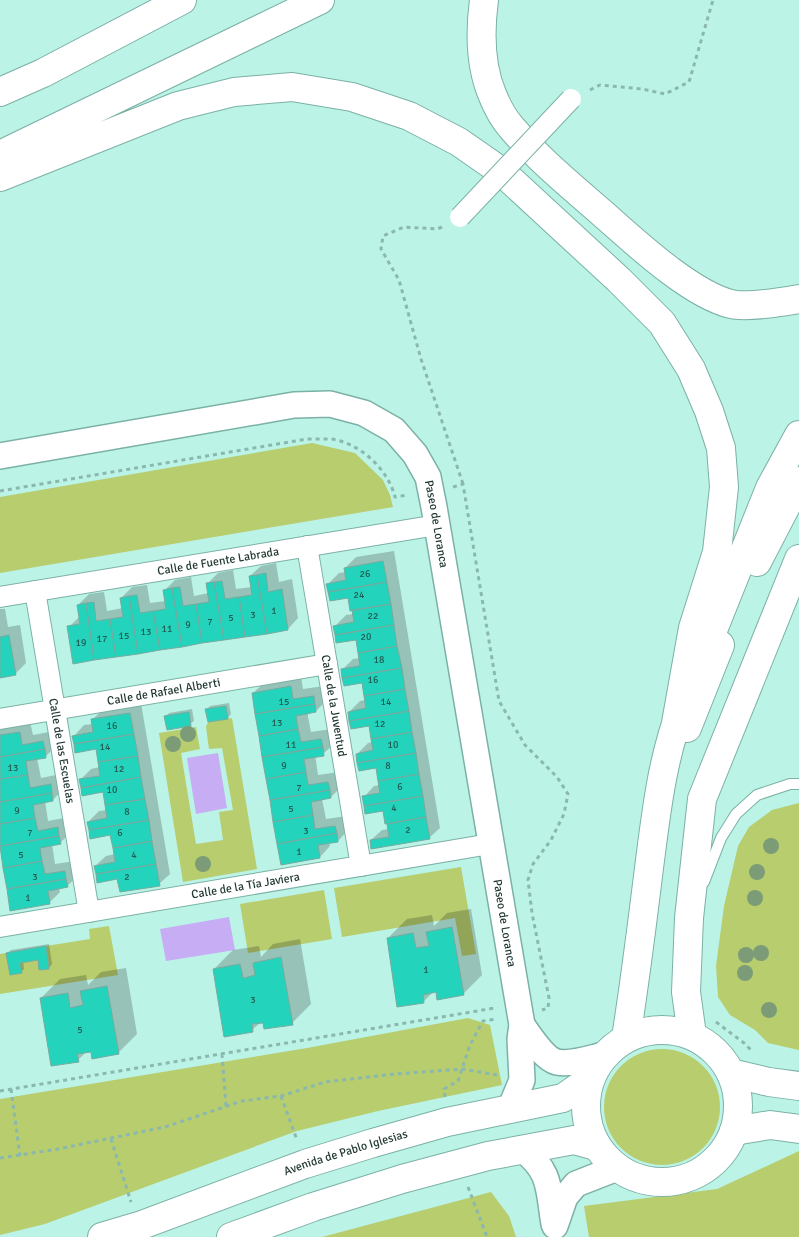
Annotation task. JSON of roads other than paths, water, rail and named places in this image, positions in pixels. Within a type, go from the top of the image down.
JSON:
[{"type":"main road","points":[[0,92],[43,72],[182,0]]},
{"type":"main road","points":[[0,155],[320,0]]},
{"type":"main road","points":[[484,0],[481,30],[484,61],[492,93],[509,125],[541,160],[621,230],[699,291],[732,304],[772,304],[799,299]]},
{"type":"main road","points":[[0,177],[178,106],[234,92],[292,87],[352,97],[409,116],[459,142],[502,172],[619,280],[662,323],[691,369],[709,411],[721,448],[724,488],[717,552],[693,628],[676,723],[657,800],[634,991],[626,1038]]},
{"type":"main road","points":[[676,723],[770,488],[799,435]]},
{"type":"main road","points":[[657,800],[739,598],[799,481]]},
{"type":"main road","points":[[692,1035],[686,992],[689,918],[702,799],[796,567]]},
{"type":"main road","points":[[648,1030],[670,1030],[692,1035],[708,1044],[719,1055],[731,1073],[738,1093],[738,1114],[734,1131],[725,1149],[711,1165],[688,1178],[668,1182],[632,1177],[605,1158],[596,1146],[588,1127],[585,1104],[589,1080],[604,1055],[613,1046],[626,1038],[648,1030]]},
{"type":"main road","points":[[731,1073],[770,1082],[799,1086]]},
{"type":"main road","name":"Avenida de Pablo Iglesias","points":[[102,1237],[139,1226],[305,1164],[373,1142],[447,1122],[563,1098],[589,1080]]},
{"type":"main road","points":[[734,1131],[770,1125],[799,1129]]},
{"type":"main road","points":[[231,1237],[340,1199],[460,1163],[574,1140],[596,1146]]},
{"type":"street","points":[[460,217],[571,99]]},
{"type":"street","name":"Paseo de Loranca","points":[[0,456],[294,405],[330,404],[364,413],[394,430],[415,454],[428,477],[431,490],[520,1019],[522,1080],[510,1109]]},
{"type":"street","name":"Calle de Fuente Labrada","points":[[0,597],[437,525]]},
{"type":"street","name":"Calle de la Juventud","points":[[307,546],[361,866]]},
{"type":"street","name":"Calle de las Escuelas","points":[[35,591],[88,912]]},
{"type":"street","name":"Calle de Rafael Alberti","points":[[0,719],[327,664]]},
{"type":"street","name":"Calle de la Tía Javiera","points":[[0,927],[490,844]]},
{"type":"street","name":"Paseo de Loranca","points":[[520,1019],[543,1052],[556,1062],[575,1061],[604,1055]]},
{"type":"street","points":[[522,1149],[536,1160],[546,1175],[556,1232]]},
{"type":"street","points":[[556,1232],[565,1197],[576,1184],[617,1168]]},
{"type":"lane","points":[[689,918],[721,838],[736,814],[757,794],[790,784],[799,784]]}]
